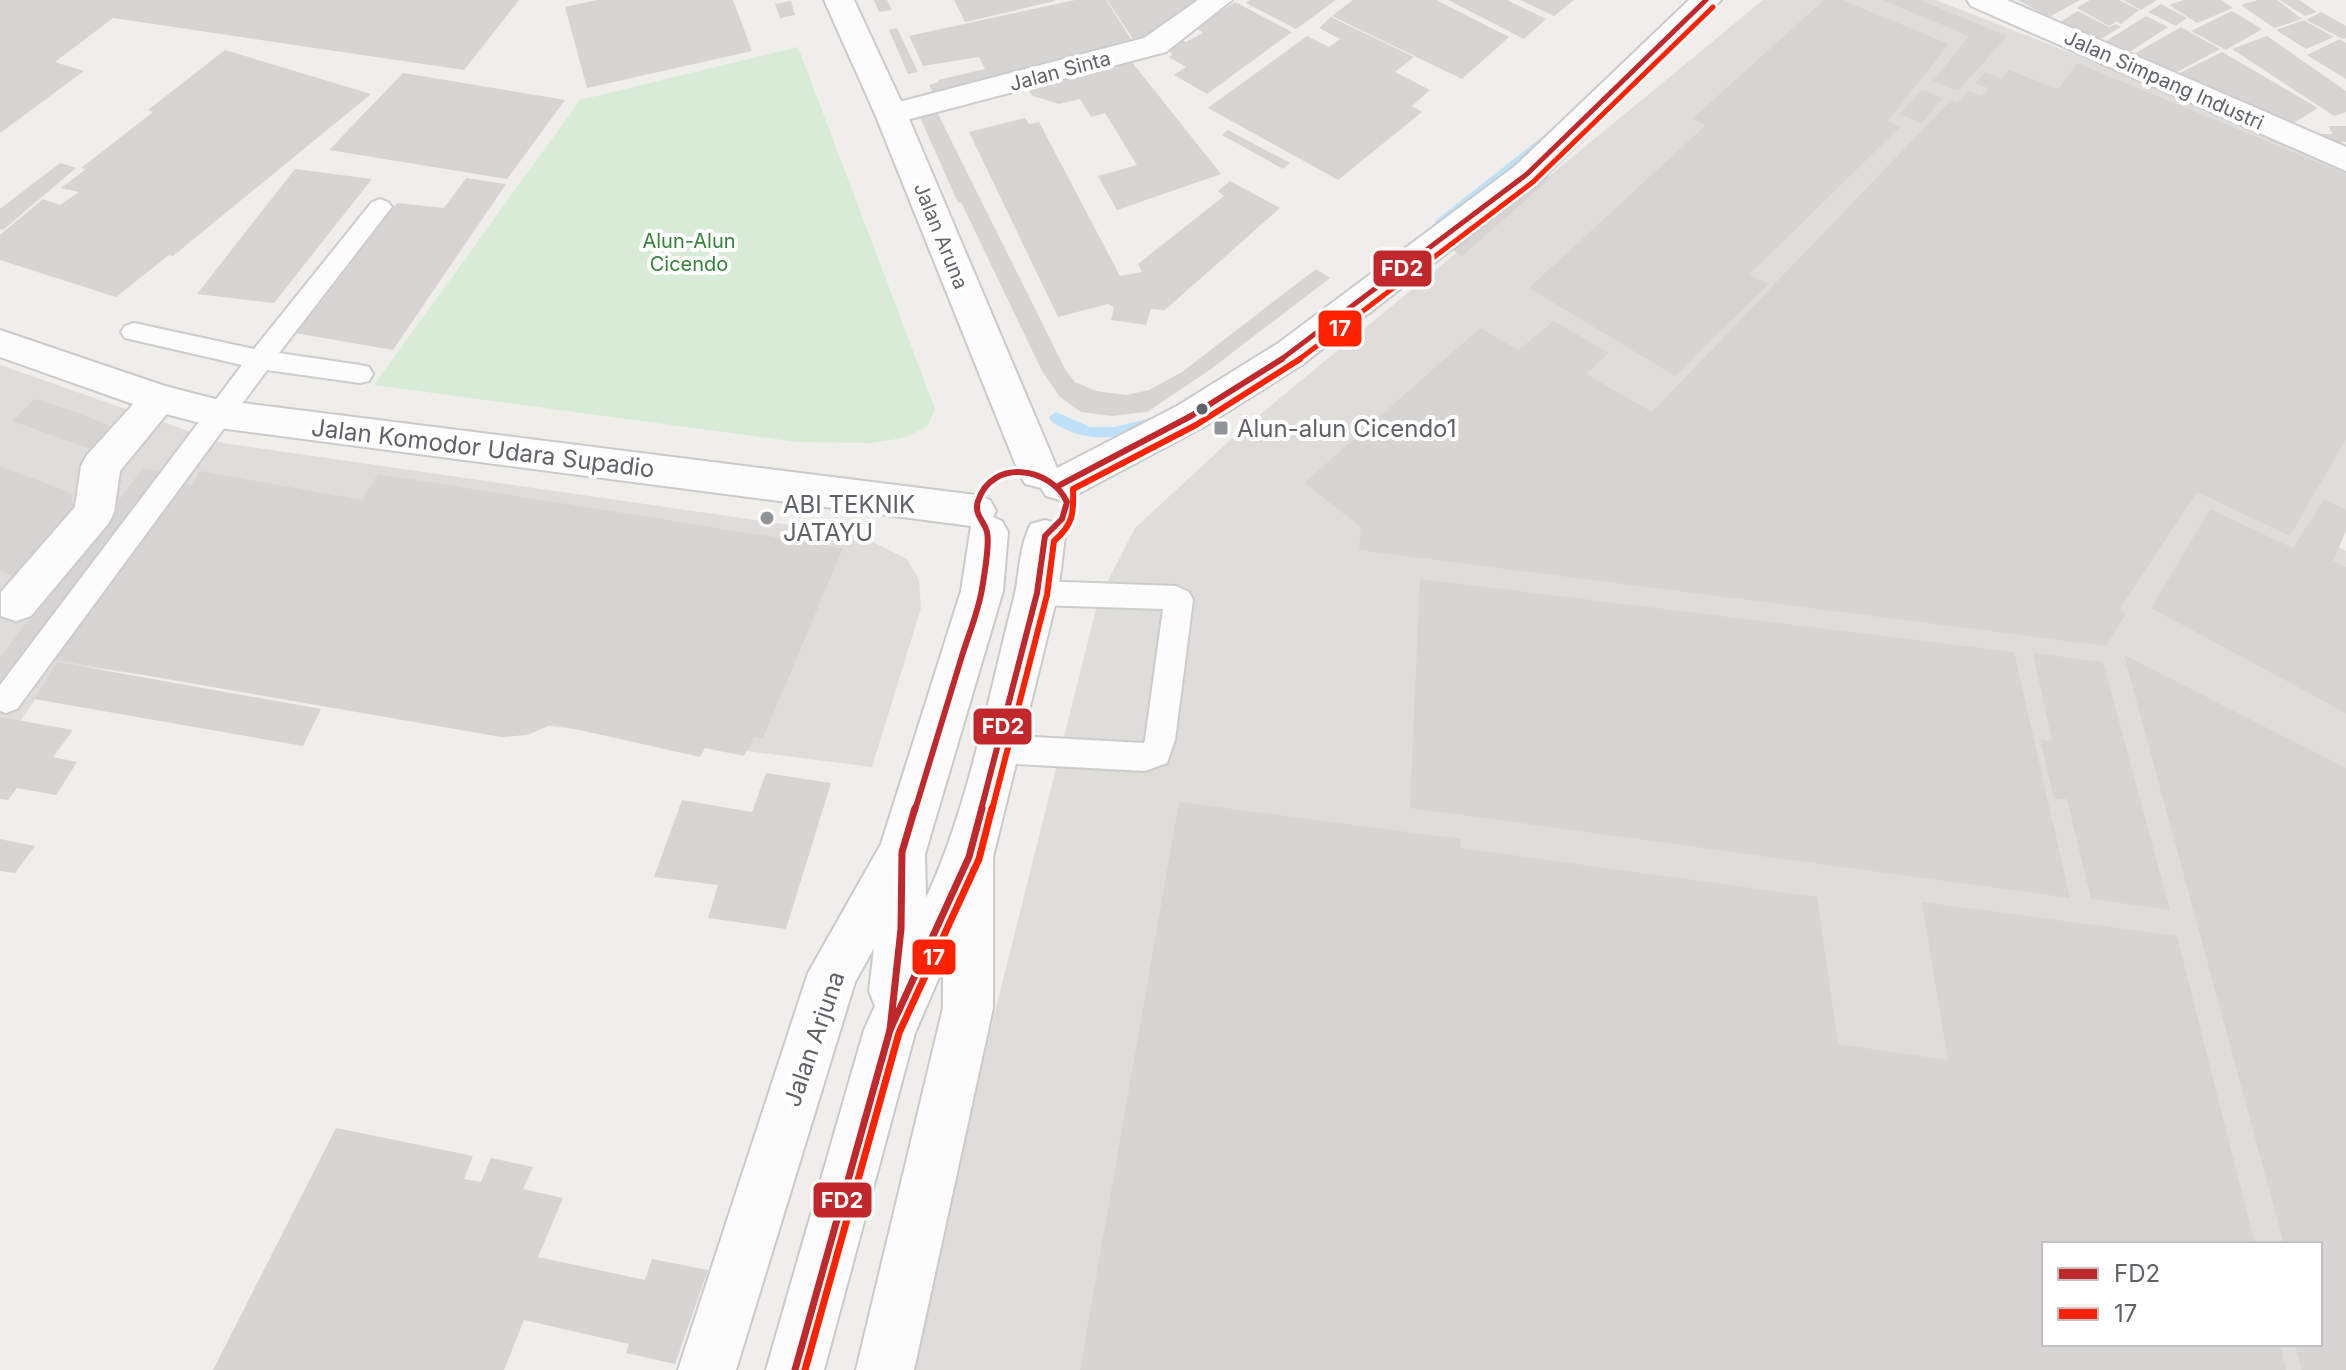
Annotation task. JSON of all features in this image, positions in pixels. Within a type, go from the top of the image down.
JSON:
[{"type":"street","name":"Jalan Aruna","points":[[839,0],[1050,479]]},
{"type":"street","name":"Jalan Sinta","points":[[891,114],[1155,45],[1217,0]]},
{"type":"street","name":"Jalan Arjuna","points":[[707,1370],[833,973],[902,852],[982,591],[980,493],[995,479],[1017,471],[1050,479],[1191,416],[1290,354],[1527,174],[1706,0]]},
{"type":"street","name":"Jalan Simpang Industri","points":[[1982,0],[2346,160]]},
{"type":"street","name":"Jalan Komodor Udara Supadio","points":[[0,343],[160,399],[219,414],[982,522]]},
{"type":"street","points":[[16,604],[94,513],[101,466],[160,399]]},
{"type":"street","points":[[982,522],[1013,542],[1031,542],[1045,536],[1059,526],[1067,512],[1066,498],[1050,479]]},
{"type":"street","points":[[890,1030],[969,857],[1037,593],[1045,536]]},
{"type":"street","points":[[795,1370],[890,1030],[901,929],[902,852]]},
{"type":"street","points":[[885,1370],[968,1008],[969,857]]},
{"type":"lane","points":[[6,700],[219,414],[380,207]]},
{"type":"lane","points":[[134,332],[260,360],[360,374]]},
{"type":"lane","points":[[999,749],[1145,757],[1156,753],[1160,740],[1179,600],[1037,593]]},
{"type":"shaded area","points":[[1763,0],[1936,0],[2346,161],[2346,520],[2333,545],[2346,551],[2346,1370],[905,1370],[1099,598],[1135,528],[1240,431]]},
{"type":"shaded area","points":[[0,365],[223,443],[859,535],[907,559],[919,580],[921,608],[872,767],[60,664],[0,750]]},
{"type":"green space","name":"Alun-Alun Cicendo","points":[[798,47],[935,409],[927,427],[903,438],[871,443],[798,442],[374,385],[580,100]]},
{"type":"building","points":[[0,0],[519,0],[464,70],[113,18],[55,62],[84,71],[0,133]]},
{"type":"building","points":[[597,0],[733,0],[752,51],[587,88],[565,7]]},
{"type":"building","points":[[874,0],[887,0],[892,10],[879,12]]},
{"type":"building","points":[[954,0],[1055,0],[1055,1],[965,22]]},
{"type":"building","points":[[1075,0],[1106,0],[1133,42],[934,94],[929,85],[938,80],[985,69],[979,57],[923,66],[909,36]]},
{"type":"building","points":[[1107,0],[1202,0],[1156,36],[1135,42]]},
{"type":"building","points":[[1250,0],[1336,0],[1296,29],[1246,3]]},
{"type":"building","points":[[1353,0],[1436,0],[1509,37],[1462,79],[1332,16]]},
{"type":"building","points":[[1448,0],[1507,0],[1546,19],[1524,39]]},
{"type":"building","points":[[1520,0],[1574,0],[1554,16]]},
{"type":"building","points":[[1824,0],[1842,0],[1949,44],[1888,121],[1900,127],[1749,275],[1769,284],[1675,376],[1529,288],[1706,125],[1692,119]]},
{"type":"building","points":[[1882,0],[1920,0],[2007,36],[1958,91],[1933,81],[1969,36]]},
{"type":"building","points":[[2018,0],[2080,0],[2049,17]]},
{"type":"building","points":[[2090,0],[2119,0],[2139,10],[2121,24],[2117,21],[2109,26],[2077,8]]},
{"type":"building","points":[[2123,0],[2157,0],[2141,10]]},
{"type":"building","points":[[2184,0],[2221,0],[2233,8],[2197,23],[2169,5]]},
{"type":"building","points":[[2258,0],[2277,0],[2302,19],[2274,28],[2241,5]]},
{"type":"building","points":[[2280,0],[2299,0],[2317,12],[2305,16]]},
{"type":"building","points":[[791,1],[795,15],[780,18],[775,4]]},
{"type":"building","points":[[1235,2],[1292,32],[1207,94],[1174,75],[1186,67],[1169,57],[1173,54],[1165,49],[1180,39],[1186,42],[1203,33],[1196,28]]},
{"type":"building","points":[[2161,4],[2187,18],[2176,26],[2148,12]]},
{"type":"building","points":[[2078,11],[2109,27],[2116,24],[2121,27],[2092,44],[2055,25]]},
{"type":"building","points":[[2232,11],[2262,29],[2226,50],[2191,31]]},
{"type":"building","points":[[2321,12],[2346,26],[2346,38],[2306,20]]},
{"type":"building","points":[[2146,16],[2168,27],[2122,57],[2100,45]]},
{"type":"building","points":[[1331,17],[1414,57],[1395,72],[1430,90],[1412,106],[1422,112],[1338,180],[1208,108],[1307,36],[1329,47],[1340,39],[1319,28]]},
{"type":"building","points":[[2304,20],[2334,37],[2306,49],[2276,30]]},
{"type":"building","points":[[2181,27],[2220,49],[2170,76],[2132,55]]},
{"type":"building","points":[[897,28],[918,72],[908,74],[889,30]]},
{"type":"building","points":[[2267,36],[2346,91],[2346,112],[2334,116],[2232,49]]},
{"type":"building","points":[[2340,39],[2346,43],[2346,79],[2307,55]]},
{"type":"building","points":[[225,50],[371,94],[173,256],[169,255],[116,297],[0,260],[0,235],[43,199],[60,205],[79,192],[61,188],[86,169],[81,168],[153,112],[148,110]]},
{"type":"building","points":[[2222,52],[2318,108],[2284,129],[2176,75]]},
{"type":"building","points":[[1131,61],[1221,174],[1117,210],[1098,176],[1137,165],[1105,113],[1091,117],[1080,99],[1059,104],[1033,96],[1025,86]]},
{"type":"building","points":[[2077,63],[2346,174],[2346,439],[2290,536],[2197,492],[2119,610],[2126,614],[2106,646],[1359,550],[1361,527],[1304,483],[1480,328],[1518,350],[1554,321],[1609,353],[1586,374],[1652,412],[1951,100],[1958,103],[1969,91],[1982,96],[1988,88],[1975,83],[1986,72],[2001,79],[2009,70],[2058,89]]},
{"type":"building","points":[[403,73],[565,100],[507,179],[329,150]]},
{"type":"building","points":[[1922,90],[1943,98],[1922,123],[1899,114]]},
{"type":"building","points":[[936,110],[1065,369],[1075,382],[1096,391],[1126,395],[1149,390],[1182,372],[1316,269],[1330,278],[1211,369],[1147,412],[1112,416],[1081,412],[1060,397],[1042,371],[961,202],[958,203],[919,115]]},
{"type":"building","points":[[1025,118],[1029,124],[1039,122],[1120,276],[1142,272],[1138,264],[1224,196],[1218,191],[1230,181],[1280,208],[1165,310],[1151,309],[1146,325],[1111,320],[1114,307],[1108,304],[1058,317],[969,132]]},
{"type":"building","points":[[2328,126],[2346,126],[2346,142],[2326,142],[2322,134],[2333,134]]},
{"type":"building","points":[[1228,130],[1290,163],[1283,169],[1222,135]]},
{"type":"building","points":[[60,163],[76,168],[3,230],[0,229],[0,209]]},
{"type":"building","points":[[295,169],[372,179],[274,303],[197,294]]},
{"type":"building","points":[[1541,172],[1552,177],[1462,256],[1450,248]]},
{"type":"building","points":[[466,178],[506,184],[393,350],[289,332],[310,304],[318,306],[397,203],[444,208]]},
{"type":"building","points":[[35,399],[117,429],[94,450],[12,421]]},
{"type":"building","points":[[0,466],[71,493],[74,514],[19,578],[0,571]]},
{"type":"building","points":[[143,468],[165,472],[0,693],[0,658]]},
{"type":"building","points":[[200,471],[362,500],[378,474],[843,548],[763,738],[754,737],[744,756],[705,748],[700,757],[553,724],[527,735],[501,737],[45,658],[178,483],[191,485]]},
{"type":"building","points":[[2324,499],[2346,510],[2346,531],[2333,561],[2346,567],[2346,713],[2151,608],[2210,509],[2293,548]]},
{"type":"building","points":[[1420,579],[2014,652],[2070,898],[1410,808]]},
{"type":"building","points":[[2033,653],[2103,662],[2170,910],[2091,899],[2067,799],[2054,799],[2040,739],[2052,741]]},
{"type":"building","points":[[2124,655],[2346,768],[2346,1370],[2302,1370],[2296,1346],[2322,1346],[2322,1242],[2283,1242]]},
{"type":"building","points":[[57,662],[321,709],[303,746],[34,699]]},
{"type":"building","points":[[0,717],[73,730],[53,757],[77,762],[56,795],[17,788],[8,800],[0,799]]},
{"type":"building","points":[[766,773],[831,783],[786,929],[708,918],[718,885],[654,877],[682,800],[752,812]]},
{"type":"building","points":[[1179,802],[1461,839],[1460,848],[1817,897],[1838,1044],[1948,1060],[1922,902],[2177,936],[2254,1242],[2042,1242],[2042,1346],[2280,1346],[2286,1370],[1080,1370]]},
{"type":"building","points":[[0,839],[35,846],[15,873],[0,871]]},
{"type":"building","points":[[336,1128],[473,1156],[464,1179],[481,1182],[491,1158],[533,1167],[523,1189],[563,1198],[538,1257],[645,1280],[652,1259],[708,1270],[675,1364],[626,1353],[629,1344],[524,1320],[504,1370],[213,1370]]},
{"type":"waterway","points":[[1439,224],[1552,133]]},
{"type":"waterway","points":[[1056,417],[1079,430],[1102,434],[1151,423]]},
{"type":"transit line","name":"FD2","points":[[1060,485],[1191,416],[1290,354],[1527,174],[1706,0]]},
{"type":"transit line","name":"17","points":[[805,1370],[899,1033],[979,859],[1047,595],[1054,541],[1066,531],[1074,515],[1073,489],[1196,425],[1296,362],[1533,182],[1713,7]]},
{"type":"transit line","name":"FD2","points":[[1012,472],[1031,472],[1048,478],[1061,489],[1067,502],[1062,519],[1045,536],[1037,593],[969,857],[890,1030],[901,929],[902,852],[982,591],[988,532],[976,511],[978,499],[994,479],[1012,472]]},
{"type":"transit line","name":"FD2","points":[[795,1370],[890,1030]]},
{"type":"place","name":"Alun-alun Cicendo1","points":[[1221,428]]},
{"type":"place","name":"ABI TEKNIK JATAYU","points":[[767,518]]}]
